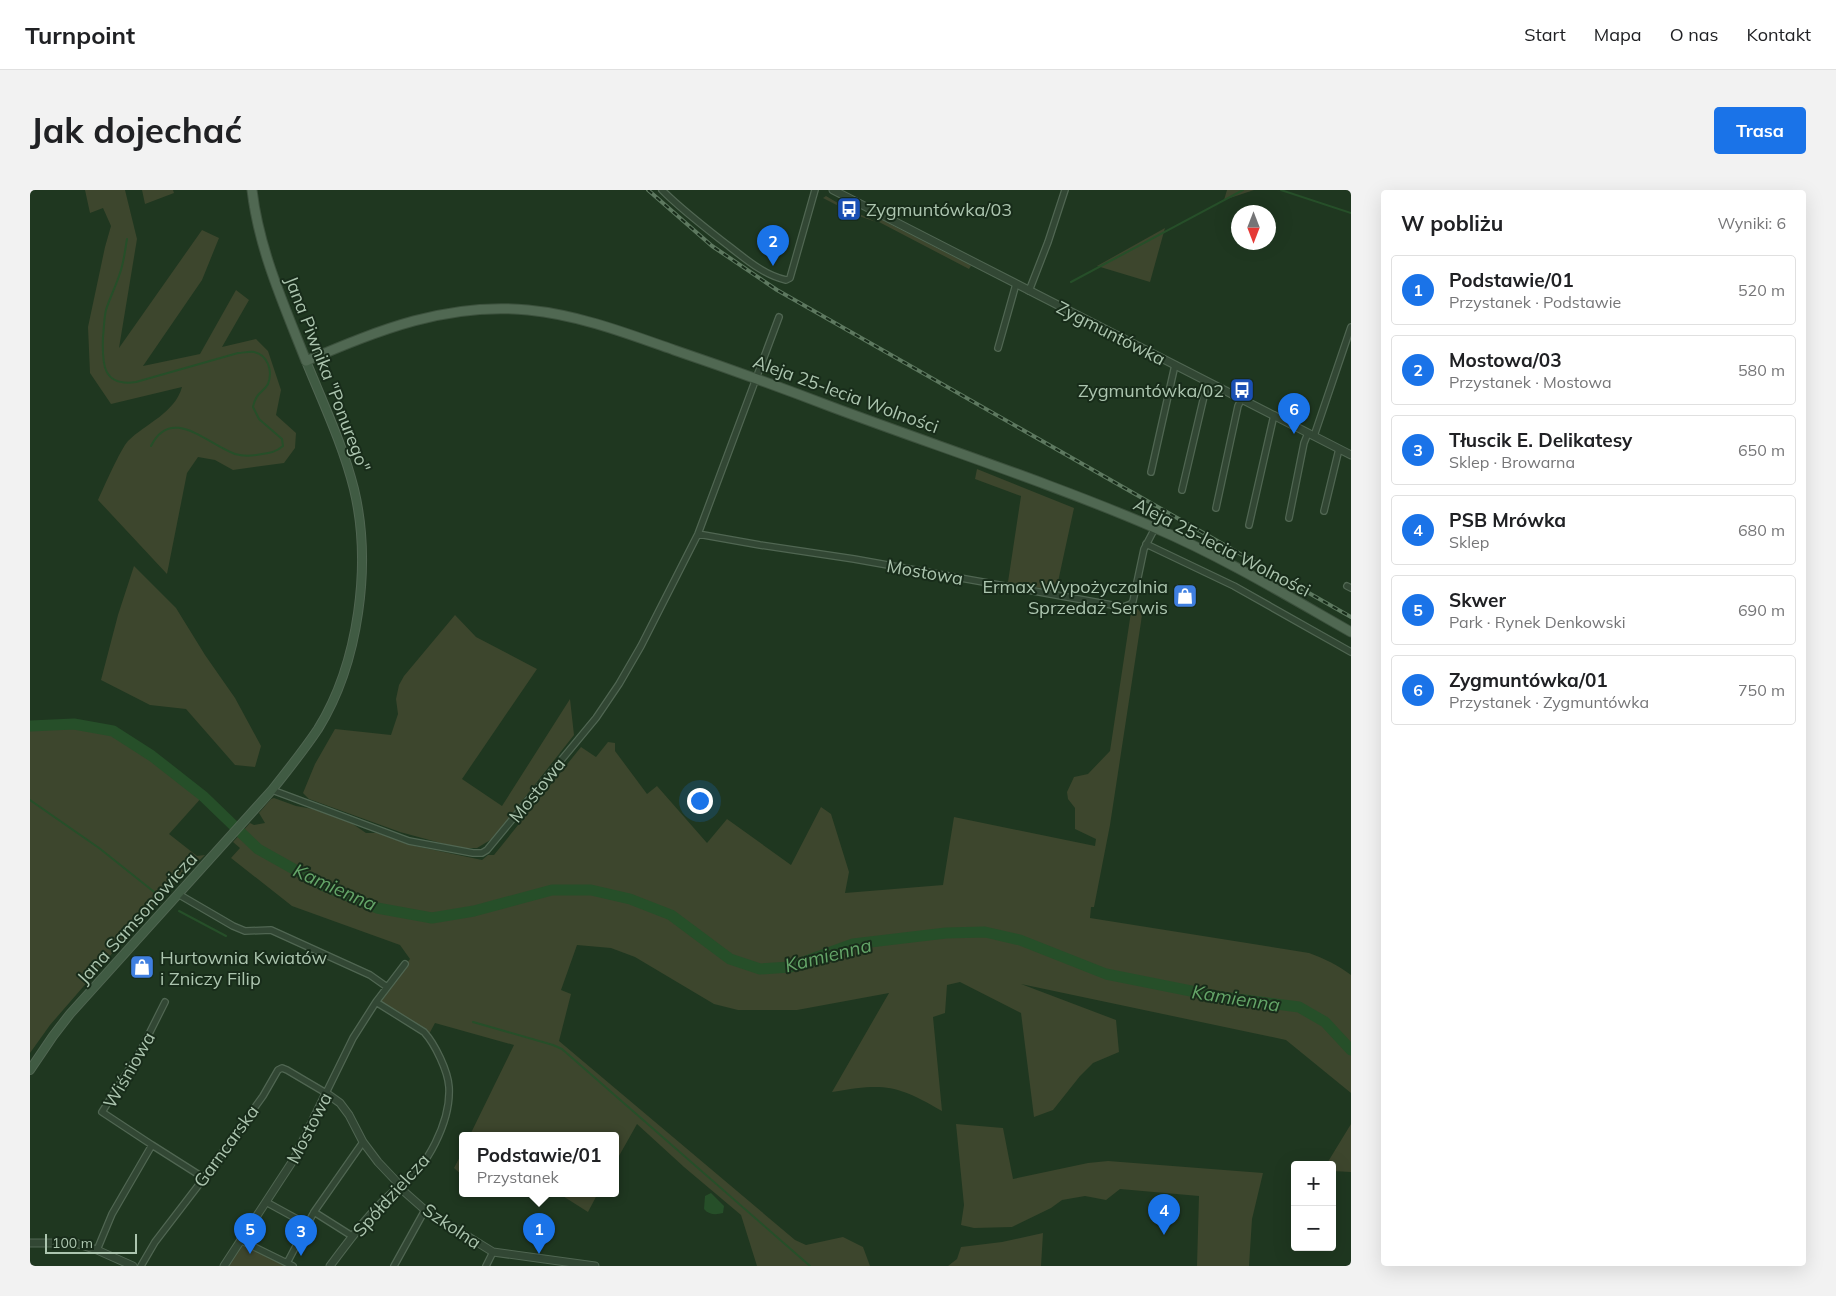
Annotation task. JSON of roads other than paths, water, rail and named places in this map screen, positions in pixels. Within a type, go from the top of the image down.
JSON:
[{"type":"main road","name":"Jana Piwnika \"Ponurego\"","points":[[252,190],[260,239],[279,293],[341,447],[354,490],[362,548],[361,589],[352,639],[344,669],[333,698],[318,727],[272,790]]},
{"type":"main road","name":"Aleja 25-lecia Wolności","points":[[306,361],[394,325],[441,315],[497,309],[528,310],[577,318],[757,379],[1054,487],[1155,528],[1250,575],[1351,632]]},
{"type":"main road","name":"Jana Samsonowicza","points":[[30,1070],[70,1014],[272,790]]},
{"type":"street","points":[[662,190],[719,239],[760,269],[780,278],[790,278],[815,190]]},
{"type":"street","name":"Zygmuntówka","points":[[833,190],[1351,455]]},
{"type":"street","points":[[1030,291],[1065,190]]},
{"type":"street","points":[[998,348],[1016,284]]},
{"type":"street","name":"Mostowa","points":[[272,790],[409,841],[473,853],[487,850],[607,702],[641,646],[698,534],[780,317]]},
{"type":"street","points":[[1289,518],[1304,443],[1311,435],[1351,327]]},
{"type":"street","points":[[1151,472],[1175,365]]},
{"type":"street","points":[[1182,490],[1205,392],[1209,383]]},
{"type":"street","points":[[1216,508],[1238,406],[1242,398]]},
{"type":"street","points":[[1249,525],[1274,415]]},
{"type":"street","points":[[1324,511],[1339,449]]},
{"type":"street","name":"Mostowa","points":[[698,534],[854,559],[1123,607],[1130,604],[1133,600],[1146,544],[1155,528]]},
{"type":"street","points":[[1146,544],[1234,586],[1351,652]]},
{"type":"street","points":[[178,894],[233,926],[245,931],[271,930],[370,975],[387,987]]},
{"type":"street","name":"Mostowa","points":[[224,1266],[294,1159],[352,1038],[376,1002],[406,964]]},
{"type":"street","name":"Wiśniowa","points":[[165,1002],[140,1052],[102,1112],[204,1178]]},
{"type":"street","name":"Spółdzielcza","points":[[330,1266],[352,1236],[386,1198],[406,1183],[433,1148],[443,1124],[449,1094],[449,1084],[437,1052],[428,1036],[376,1002]]},
{"type":"street","name":"Garncarska","points":[[141,1266],[155,1242],[263,1096],[278,1070],[282,1068],[287,1070],[326,1093]]},
{"type":"street","name":"Szkolna","points":[[326,1093],[340,1103],[349,1115],[363,1142],[399,1187],[425,1210],[494,1252],[486,1266]]},
{"type":"street","points":[[242,1240],[290,1265],[314,1212],[363,1142]]},
{"type":"street","points":[[97,1250],[112,1214],[152,1145]]},
{"type":"street","points":[[266,1202],[308,1225]]},
{"type":"street","points":[[394,1266],[425,1210]]},
{"type":"street","points":[[314,1212],[352,1236]]},
{"type":"street","points":[[30,1243],[75,1243],[134,1266]]},
{"type":"street","points":[[494,1252],[595,1266]]},
{"type":"waterway","points":[[1071,282],[1243,190]]},
{"type":"waterway","points":[[1281,190],[1351,213]]},
{"type":"waterway","points":[[127,239],[121,269],[105,316],[103,356],[106,371],[110,377],[125,383],[136,382],[238,353],[252,352],[259,354],[266,360],[270,374],[268,384],[256,398],[253,407],[259,419],[282,439],[283,446],[268,453],[249,456],[239,455],[190,431],[179,428],[169,429],[159,434],[151,446]]},
{"type":"waterway","name":"Kamienna","points":[[30,726],[74,724],[113,731],[152,756],[203,796],[258,849],[324,886],[377,908],[432,918],[474,911],[552,890],[591,890],[630,899],[671,915],[730,959],[760,969],[790,967],[853,944],[946,933],[985,932],[1020,940],[1106,974],[1221,997],[1299,1007],[1325,1022],[1351,1050]]},
{"type":"waterway","points":[[30,800],[99,848],[163,899]]},
{"type":"waterway","points":[[179,911],[226,936]]},
{"type":"waterway","points":[[473,1022],[562,1049],[810,1266]]},
{"type":"railway","points":[[648,190],[712,246],[777,290],[1351,617]]},
{"type":"place","name":"Zygmuntówka/03","points":[[849,209]]},
{"type":"place","name":"Mostowa/03","points":[[773,266]]},
{"type":"place","name":"Zygmuntówka/02","points":[[1242,390]]},
{"type":"place","name":"Zygmuntówka/01","points":[[1294,434]]},
{"type":"place","name":"Ermax Wypożyczalnia Sprzedaż Serwis","points":[[1185,596]]},
{"type":"place","name":"Hurtownia Kwiatów i Zniczy Filip","points":[[142,967]]},
{"type":"place","name":"PSB Mrówka","points":[[1164,1235]]},
{"type":"place","name":"Skwer","points":[[250,1254]]},
{"type":"place","name":"Podstawie/01","points":[[539,1254]]},
{"type":"place","name":"Tłuscik E. Delikatesy","points":[[301,1256]]}]
